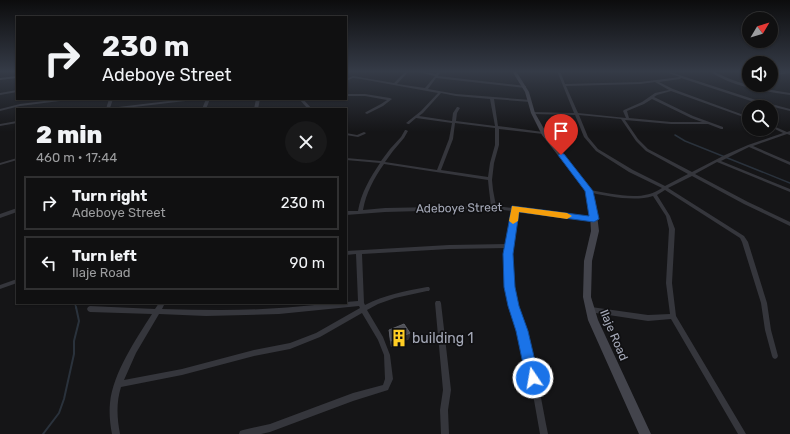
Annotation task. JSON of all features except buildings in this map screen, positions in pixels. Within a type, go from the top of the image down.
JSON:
[{"type":"street","points":[[0,94],[16,91]]},
{"type":"street","points":[[437,91],[492,99],[530,102]]},
{"type":"street","name":"Ilaje Road","points":[[526,91],[534,113],[544,133],[589,191],[595,231],[588,261],[588,297],[593,320],[645,434]]},
{"type":"street","points":[[567,91],[586,137],[597,150],[631,171],[665,188],[742,237],[745,242],[764,303],[768,330],[775,356]]},
{"type":"street","points":[[667,91],[656,94],[643,103],[625,111],[626,119],[636,140],[647,150],[746,203],[790,224]]},
{"type":"street","points":[[675,91],[742,115]]},
{"type":"street","points":[[724,91],[790,110]]},
{"type":"street","points":[[408,123],[441,92]]},
{"type":"street","points":[[775,92],[790,94]]},
{"type":"street","points":[[347,95],[365,95],[390,99],[367,113]]},
{"type":"street","points":[[651,97],[707,123],[722,128]]},
{"type":"street","points":[[492,99],[496,114],[497,128],[497,144],[490,179],[490,193],[494,206]]},
{"type":"street","points":[[0,110],[20,105],[60,100]]},
{"type":"street","points":[[117,108],[185,100]]},
{"type":"street","points":[[302,100],[309,108]]},
{"type":"street","points":[[440,171],[451,139],[453,122],[458,108]]},
{"type":"street","points":[[534,113],[577,114],[671,123],[707,123]]},
{"type":"street","points":[[415,117],[544,133]]},
{"type":"street","points":[[0,125],[16,122]]},
{"type":"street","points":[[778,129],[789,133]]},
{"type":"street","points":[[360,212],[365,192],[394,146],[403,139],[406,130]]},
{"type":"street","points":[[347,134],[358,136],[364,133]]},
{"type":"street","points":[[589,191],[634,197],[655,196],[665,188],[726,156],[749,146],[789,133]]},
{"type":"street","points":[[749,146],[790,164]]},
{"type":"street","points":[[0,164],[16,159]]},
{"type":"street","points":[[347,159],[490,179]]},
{"type":"street","points":[[719,160],[790,191]]},
{"type":"street","points":[[655,196],[668,216],[672,230],[669,283],[673,316],[742,434]]},
{"type":"street","name":"Adeboye Street","points":[[347,213],[494,206],[594,219]]},
{"type":"street","points":[[516,208],[508,254],[510,287],[513,306],[522,331],[530,365],[544,434]]},
{"type":"street","points":[[0,216],[16,210]]},
{"type":"street","points":[[347,253],[449,247],[510,246]]},
{"type":"street","points":[[243,434],[270,428],[353,397],[385,388],[389,379],[387,355],[381,339],[362,306],[359,253]]},
{"type":"street","points":[[0,288],[16,280]]},
{"type":"street","points":[[90,309],[157,310],[206,313],[362,306],[395,296],[427,289]]},
{"type":"street","points":[[438,303],[447,390],[444,410],[445,434]]},
{"type":"street","points":[[116,434],[113,415],[114,400],[118,384],[136,347],[161,304]]},
{"type":"street","points":[[118,384],[182,372],[254,353],[290,346],[318,335],[340,324],[362,306]]},
{"type":"street","points":[[591,310],[648,318],[673,316]]},
{"type":"waterway","points":[[675,135],[685,141],[790,183]]},
{"type":"waterway","points":[[75,304],[76,308]]},
{"type":"waterway","points":[[43,434],[59,413],[64,399],[74,354],[74,341],[79,321],[76,307]]},
{"type":"slow traffic","points":[[513,221],[516,208],[567,216]]},
{"type":"place","name":"building 1","points":[[399,338]]},
{"type":"route","points":[[533,378],[522,331],[513,306],[508,275],[508,254],[516,208],[594,219],[592,199],[589,191],[561,155]]}]
